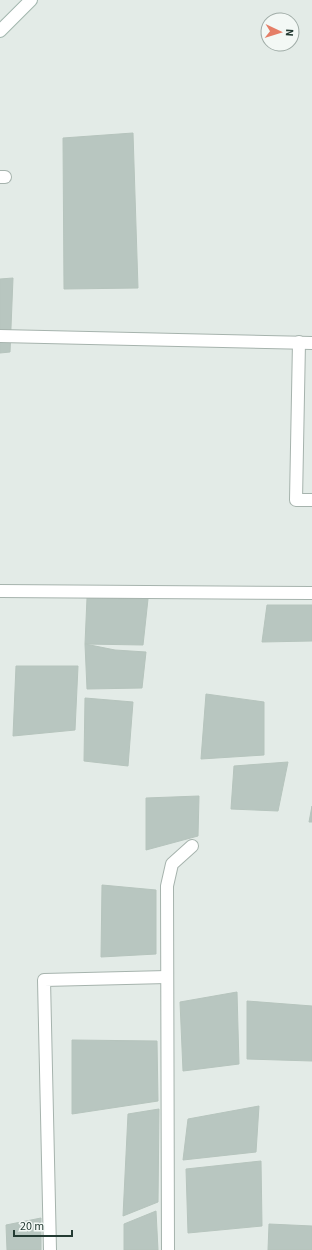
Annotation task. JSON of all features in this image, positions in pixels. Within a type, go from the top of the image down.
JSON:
[{"type":"street","points":[[0,31],[24,2]]},
{"type":"street","points":[[0,336],[312,343]]},
{"type":"street","points":[[299,342],[296,500],[312,500]]},
{"type":"street","points":[[0,591],[312,593]]},
{"type":"street","points":[[168,1250],[167,886],[172,864],[192,846]]},
{"type":"street","points":[[50,1250],[44,980],[167,977]]},
{"type":"building","points":[[133,133],[138,288],[64,289],[63,138]]},
{"type":"building","points":[[13,278],[10,352],[0,353],[0,279]]},
{"type":"building","points":[[87,598],[148,599],[143,645],[85,644]]},
{"type":"building","points":[[267,605],[312,605],[312,641],[262,642]]},
{"type":"building","points":[[85,644],[115,650],[146,652],[142,688],[87,689]]},
{"type":"building","points":[[16,666],[78,666],[75,730],[13,736]]},
{"type":"building","points":[[206,694],[264,702],[264,755],[201,759]]},
{"type":"building","points":[[85,698],[133,702],[128,766],[84,761]]},
{"type":"building","points":[[288,762],[278,811],[231,809],[234,766]]},
{"type":"building","points":[[199,796],[198,836],[146,850],[146,798]]},
{"type":"building","points":[[312,806],[312,822],[309,822]]},
{"type":"building","points":[[102,885],[156,890],[156,954],[101,957]]},
{"type":"building","points":[[237,992],[239,1064],[183,1071],[180,1002]]},
{"type":"building","points":[[247,1001],[312,1006],[312,1061],[247,1059]]},
{"type":"building","points":[[72,1040],[157,1041],[158,1101],[72,1114]]},
{"type":"building","points":[[259,1106],[256,1152],[183,1160],[188,1119]]},
{"type":"building","points":[[159,1109],[158,1202],[123,1216],[128,1114]]},
{"type":"building","points":[[261,1161],[262,1226],[188,1233],[186,1169]]},
{"type":"building","points":[[156,1211],[158,1250],[124,1250],[124,1224]]},
{"type":"building","points":[[41,1218],[41,1250],[7,1250],[6,1225]]},
{"type":"building","points":[[269,1224],[312,1226],[312,1250],[268,1250]]}]
